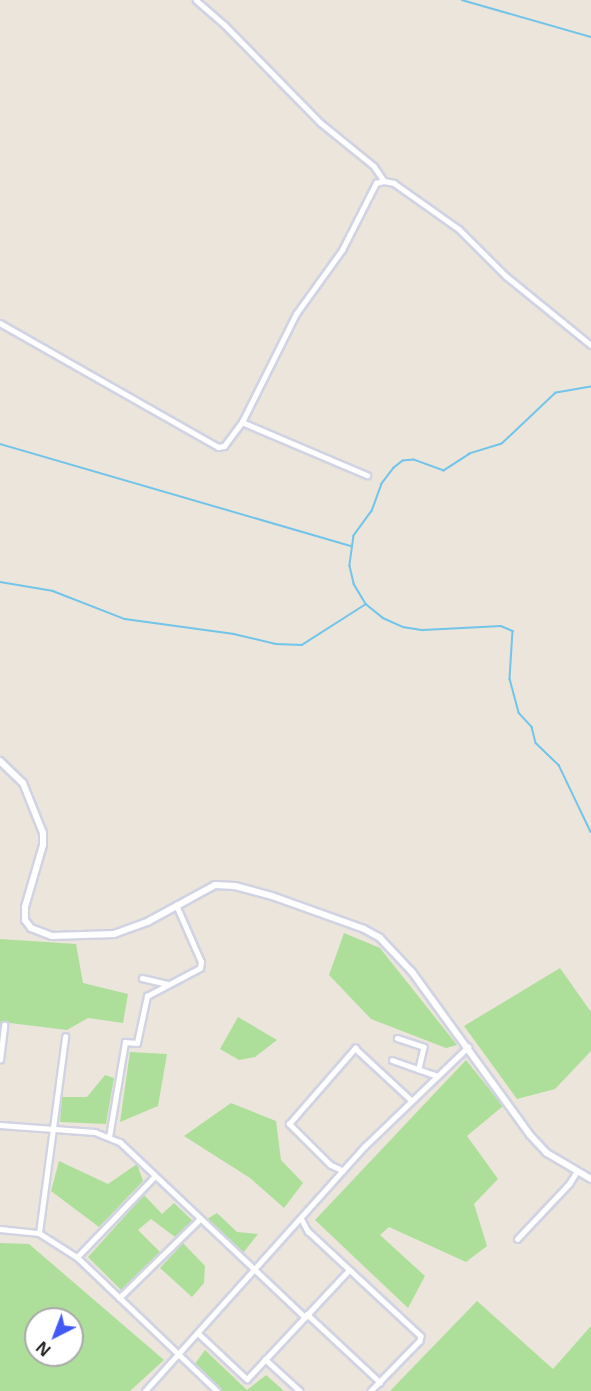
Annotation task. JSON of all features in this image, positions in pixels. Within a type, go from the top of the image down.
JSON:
[{"type":"street","points":[[196,0],[225,25],[321,123],[374,166],[384,181]]},
{"type":"street","points":[[0,323],[218,447],[224,446],[242,422],[296,314],[342,250],[376,183],[384,181],[394,183],[459,229],[506,276],[591,345]]},
{"type":"street","points":[[242,422],[367,475]]},
{"type":"street","points":[[0,761],[23,783],[42,833],[43,845],[25,907],[25,920],[31,928],[52,936],[114,934],[149,921],[215,885],[235,885],[364,929],[399,956],[468,1047],[530,1135],[547,1153],[591,1179]]},
{"type":"street","points":[[109,1137],[125,1042],[137,1043],[147,996],[200,968],[201,962],[176,905]]},
{"type":"street","points":[[142,978],[167,984]]},
{"type":"street","points":[[0,1060],[4,1025]]},
{"type":"street","points":[[39,1233],[65,1037]]},
{"type":"street","points":[[397,1038],[424,1047],[419,1070]]},
{"type":"street","points":[[145,1391],[180,1356],[343,1171],[410,1099],[468,1047]]},
{"type":"street","points":[[343,1171],[330,1165],[289,1124],[355,1048],[410,1099]]},
{"type":"street","points":[[392,1060],[435,1075]]},
{"type":"street","points":[[0,1125],[52,1128],[109,1137],[155,1176],[380,1382]]},
{"type":"street","points":[[517,1239],[569,1184],[577,1171]]},
{"type":"street","points":[[77,1257],[155,1176]]},
{"type":"street","points":[[302,1218],[308,1231],[421,1336],[420,1341],[372,1391]]},
{"type":"street","points":[[119,1298],[200,1219]]},
{"type":"street","points":[[0,1228],[39,1233],[77,1257],[217,1391]]},
{"type":"street","points":[[199,1334],[247,1379],[349,1270]]},
{"type":"street","points":[[265,1359],[300,1391]]},
{"type":"green space","points":[[344,933],[380,948],[457,1045],[446,1048],[371,1019],[329,975]]},
{"type":"green space","points":[[0,939],[76,944],[83,983],[128,994],[123,1023],[88,1018],[67,1030],[2,1022],[0,1031]]},
{"type":"green space","points":[[560,968],[591,1012],[591,1051],[555,1089],[517,1099],[464,1026]]},
{"type":"green space","points":[[238,1017],[277,1040],[255,1057],[239,1060],[220,1049]]},
{"type":"green space","points":[[130,1052],[167,1054],[158,1106],[120,1122]]},
{"type":"green space","points":[[466,1060],[503,1106],[467,1136],[498,1179],[474,1204],[487,1246],[466,1262],[389,1227],[380,1235],[425,1276],[408,1308],[315,1220]]},
{"type":"green space","points":[[105,1075],[114,1078],[106,1124],[60,1122],[62,1097],[87,1097]]},
{"type":"green space","points":[[231,1103],[276,1121],[281,1160],[303,1183],[284,1208],[250,1178],[184,1136]]},
{"type":"green space","points":[[59,1161],[108,1184],[137,1164],[143,1181],[99,1227],[51,1191]]},
{"type":"green space","points":[[144,1195],[162,1214],[174,1203],[193,1221],[175,1237],[151,1219],[138,1230],[160,1252],[121,1290],[88,1257]]},
{"type":"green space","points":[[217,1213],[237,1232],[258,1234],[243,1253],[207,1219]]},
{"type":"green space","points":[[0,1243],[29,1244],[164,1360],[130,1391],[0,1391]]},
{"type":"green space","points":[[183,1243],[205,1266],[204,1283],[192,1297],[160,1268]]},
{"type":"green space","points":[[477,1301],[553,1369],[591,1326],[591,1391],[390,1391]]},
{"type":"green space","points":[[205,1350],[247,1390],[266,1375],[284,1391],[220,1391],[194,1365]]},
{"type":"waterway","points":[[462,0],[591,37]]},
{"type":"waterway","points":[[591,387],[556,393],[502,444],[470,454],[444,471],[414,460],[403,461],[394,468],[382,484],[372,511],[354,536],[350,566],[354,584],[366,604],[383,618],[403,627],[423,630],[501,626],[513,631],[510,679],[519,713],[532,727],[536,743],[559,765],[591,832]]},
{"type":"waterway","points":[[0,444],[350,546]]},
{"type":"waterway","points":[[0,582],[53,591],[125,619],[234,634],[276,644],[302,645],[366,604]]}]
